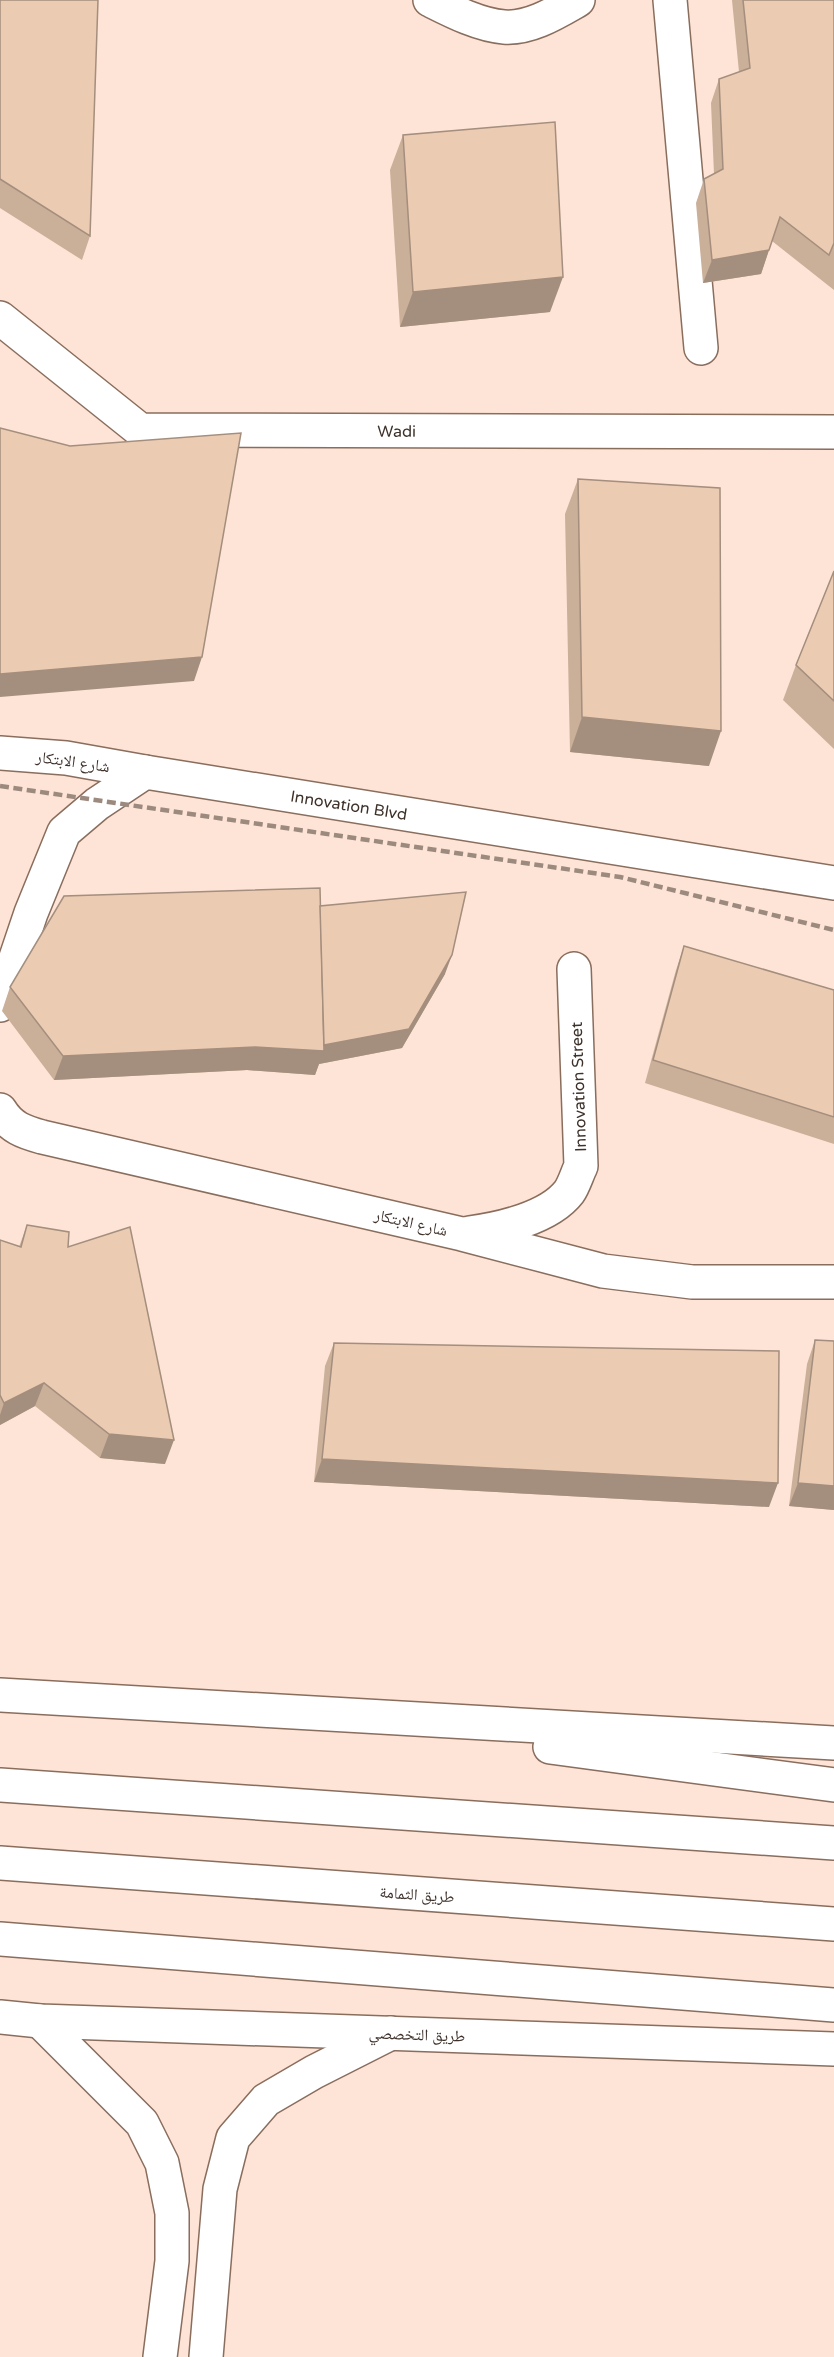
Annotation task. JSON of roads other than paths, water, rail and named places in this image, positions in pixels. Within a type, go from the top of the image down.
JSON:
[{"type":"main road","points":[[430,0],[459,14],[505,27],[544,19],[578,0]]},
{"type":"main road","points":[[670,0],[701,348]]},
{"type":"main road","name":"Wadi","points":[[0,318],[140,430],[834,432]]},
{"type":"main road","name":"شارع الابتكار","points":[[0,753],[66,758],[145,772]]},
{"type":"main road","points":[[0,1005],[31,913],[64,832],[97,804],[145,772]]},
{"type":"main road","name":"Innovation Blvd","points":[[145,772],[834,883]]},
{"type":"main road","name":"Innovation Street","points":[[462,1234],[491,1230],[542,1213],[569,1192],[580,1166],[574,969]]},
{"type":"main road","name":"شارع الابتكار","points":[[0,1110],[7,1122],[20,1130],[42,1137],[462,1234],[603,1271],[692,1282],[834,1282]]},
{"type":"main road","points":[[0,1695],[834,1743]]},
{"type":"main road","points":[[0,1714],[200,1707]]},
{"type":"main road","points":[[299,1713],[834,1785]]},
{"type":"main road","points":[[0,1785],[834,1843]]},
{"type":"main road","name":"طريق الثمامة","points":[[0,1863],[834,1924]]},
{"type":"main road","points":[[0,1928],[200,1955]]},
{"type":"main road","points":[[0,1939],[834,2005]]},
{"type":"main road","name":"طريق التخصصي","points":[[0,2017],[40,2021],[834,2049]]},
{"type":"main road","points":[[40,2021],[142,2124],[162,2163],[172,2213],[172,2261],[160,2357]]},
{"type":"main road","points":[[206,2357],[220,2189],[233,2138],[266,2100],[314,2072],[391,2033]]},
{"type":"railway","points":[[0,786],[620,877],[834,930]]}]
